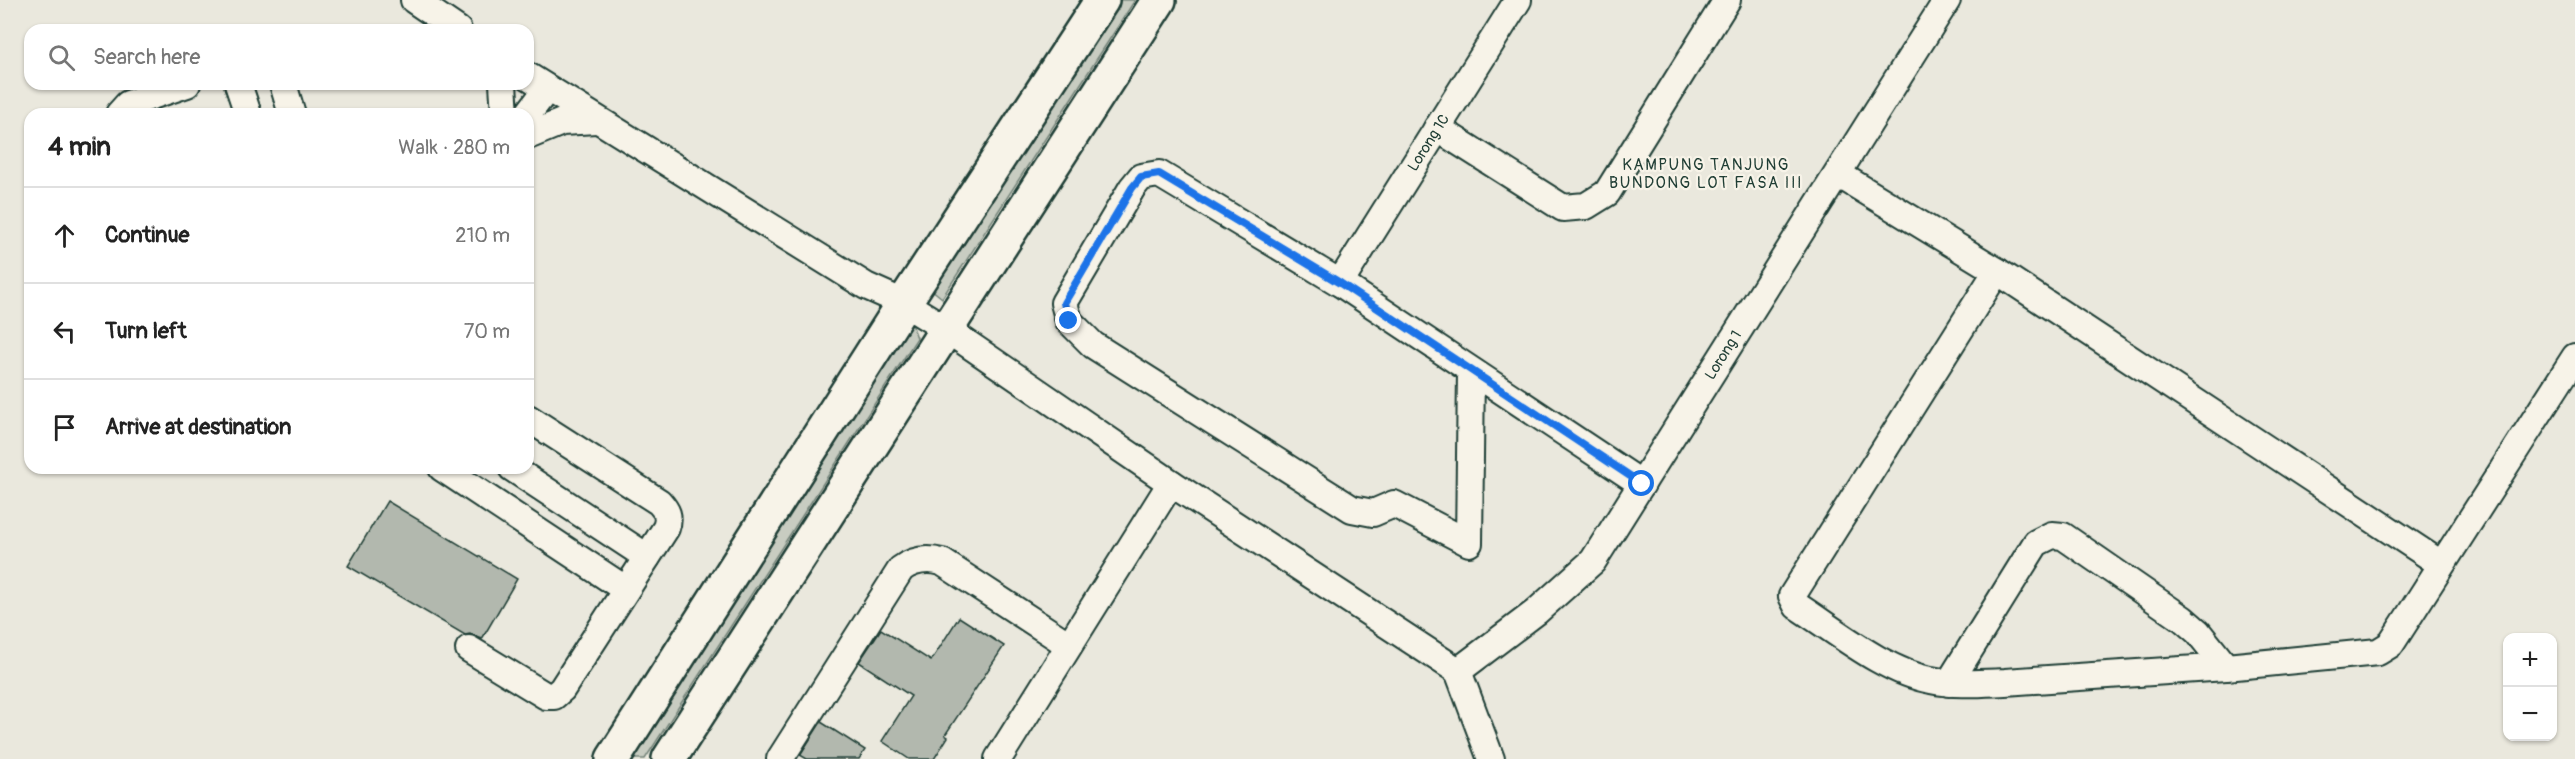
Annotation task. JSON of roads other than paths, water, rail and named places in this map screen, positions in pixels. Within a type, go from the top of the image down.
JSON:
[{"type":"main road","points":[[613,759],[904,303],[1102,0]]},
{"type":"main road","points":[[669,759],[1159,0]]},
{"type":"street","points":[[414,0],[450,24]]},
{"type":"street","name":"Lorong 1C","points":[[1340,283],[1518,0]]},
{"type":"street","points":[[1437,128],[1563,208],[1586,206],[1607,193],[1727,0]]},
{"type":"street","name":"Lorong 1","points":[[1458,671],[1536,612],[1593,561],[1947,0]]},
{"type":"street","points":[[530,108],[538,82],[866,286],[904,303],[1171,483],[1458,671],[1491,759]]},
{"type":"street","points":[[124,108],[128,104],[169,90]]},
{"type":"street","points":[[240,90],[246,108]]},
{"type":"street","points":[[285,90],[290,108]]},
{"type":"street","points":[[503,90],[505,108]]},
{"type":"street","points":[[534,134],[562,122],[596,120]]},
{"type":"street","points":[[1471,371],[1469,543],[1394,504],[1373,513],[1352,509],[1094,345],[1074,328],[1065,313],[1064,303],[1132,188],[1149,174],[1167,178],[1340,283],[1642,484]]},
{"type":"street","points":[[1838,174],[1996,272],[2441,564]]},
{"type":"street","points":[[1996,272],[1792,596],[1797,606],[1892,667],[1929,680],[2005,682],[2226,667],[2378,652],[2391,644],[2575,357]]},
{"type":"street","points":[[469,649],[541,694],[554,696],[562,689],[666,528],[669,519],[667,511],[658,502],[534,422]]},
{"type":"street","points":[[451,474],[625,589]]},
{"type":"street","points":[[521,474],[647,556]]},
{"type":"street","points":[[998,759],[1171,483]]},
{"type":"street","points":[[1949,682],[2036,543],[2052,535],[2062,536],[2183,619],[2198,632],[2226,667]]},
{"type":"street","points":[[780,759],[901,569],[907,565],[923,560],[942,562],[1069,645]]},
{"type":"district","name":"KAMPUNG TANJUNG BUNDONG LOT FASA III","points":[[1706,174]]}]
